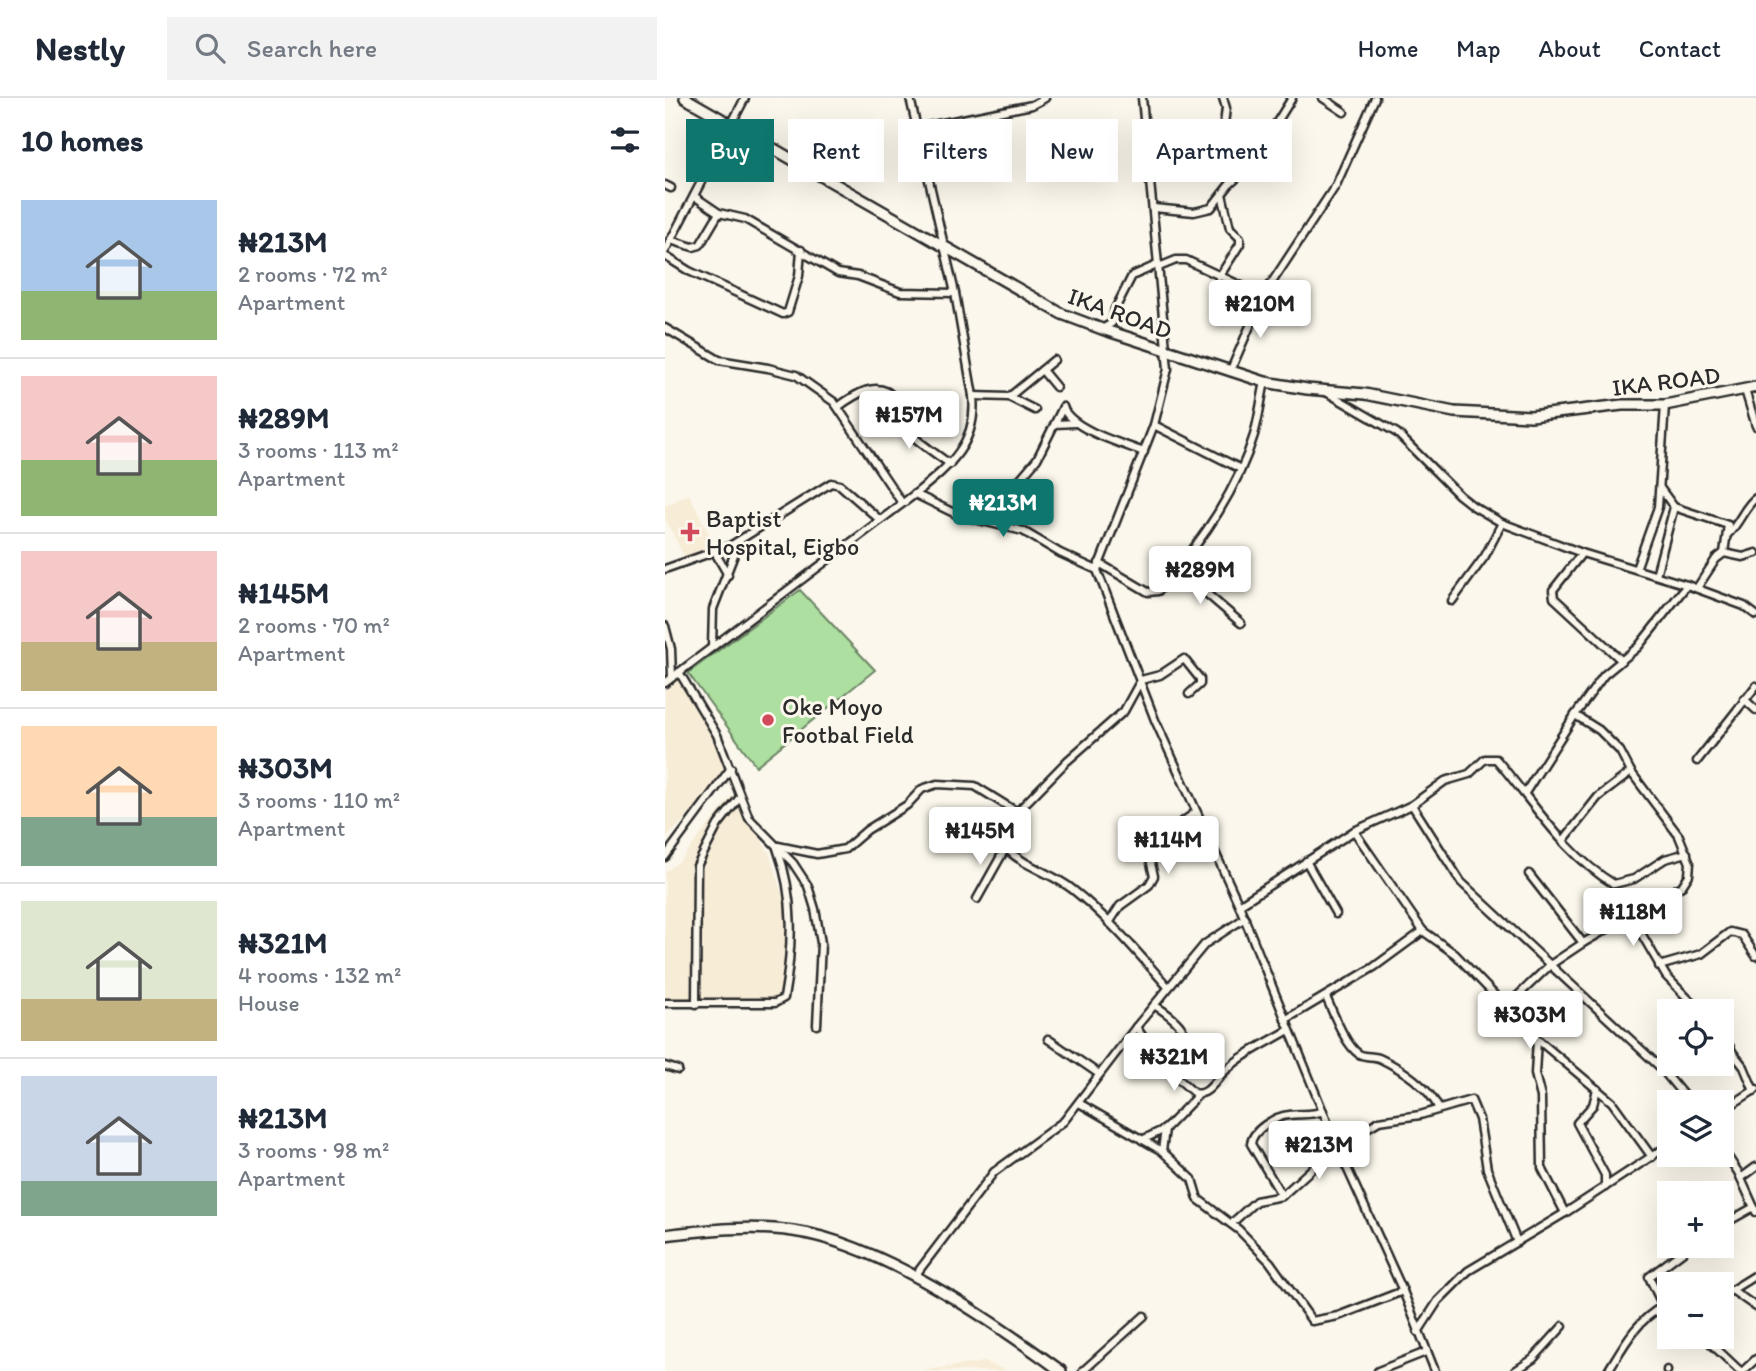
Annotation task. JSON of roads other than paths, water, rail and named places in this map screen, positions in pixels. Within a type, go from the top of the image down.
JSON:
[{"type":"street","name":"IKA ROAD","points":[[685,98],[724,119]]},
{"type":"street","points":[[735,119],[745,98]]},
{"type":"street","points":[[910,98],[916,119]]},
{"type":"street","points":[[963,119],[1032,105],[1045,98]]},
{"type":"street","points":[[1142,98],[1143,119]]},
{"type":"street","points":[[1223,98],[1226,108],[1225,119]]},
{"type":"street","points":[[1279,119],[1292,98]]},
{"type":"street","points":[[1323,98],[1344,112]]},
{"type":"street","points":[[1230,372],[1263,296],[1336,185],[1375,98]]},
{"type":"street","name":"IKA ROAD","points":[[774,148],[1062,314],[1265,382],[1365,394],[1454,412],[1507,416],[1555,414],[1622,405],[1665,405],[1756,387]]},
{"type":"street","points":[[702,182],[665,253],[689,271],[783,314],[788,312],[799,276],[801,250]]},
{"type":"street","points":[[665,683],[915,495],[950,464],[964,445],[971,430],[975,409],[954,293],[929,182]]},
{"type":"street","points":[[1151,182],[1168,369],[1154,425],[1098,566],[1155,720],[1245,918],[1337,1146],[1403,1291],[1417,1332],[1435,1371]]},
{"type":"street","points":[[1154,208],[1184,212],[1203,211],[1211,208],[1231,182]]},
{"type":"street","points":[[1219,277],[1240,244],[1240,238],[1230,228],[1222,194]]},
{"type":"street","points":[[694,196],[719,213],[738,215],[838,273],[858,276],[900,292],[954,293]]},
{"type":"street","points":[[670,240],[693,247],[700,246],[719,213]]},
{"type":"street","points":[[1103,329],[1112,323],[1115,309],[1132,276],[1181,260],[1263,296]]},
{"type":"street","points":[[665,328],[719,360],[796,375],[838,407],[902,503]]},
{"type":"street","points":[[1009,397],[1053,360]]},
{"type":"street","points":[[1042,370],[1056,387]]},
{"type":"street","points":[[915,495],[958,515],[1023,531],[1148,592],[1159,592],[1209,528],[1241,469],[1255,432],[1265,382]]},
{"type":"street","points":[[1322,390],[1397,433],[1459,495],[1502,523],[1581,553],[1687,585],[1744,606],[1756,615]]},
{"type":"street","points":[[1745,390],[1756,426]]},
{"type":"street","points":[[838,407],[864,391],[888,392],[895,399],[891,406],[892,412],[903,426],[950,464]]},
{"type":"street","points":[[973,396],[1009,397],[1035,410]]},
{"type":"street","points":[[1636,569],[1657,512],[1665,405]]},
{"type":"street","points":[[985,520],[1037,459],[1063,407],[1065,414],[1092,432],[1144,452]]},
{"type":"street","points":[[1055,424],[1078,423]]},
{"type":"street","points":[[1154,425],[1241,469]]},
{"type":"street","points":[[665,569],[730,546],[831,483],[840,485],[880,520]]},
{"type":"street","points":[[1660,488],[1674,507],[1726,523],[1728,534],[1724,553],[1716,559],[1697,589]]},
{"type":"street","points":[[1728,534],[1740,522],[1752,500],[1756,498]]},
{"type":"street","points":[[1656,575],[1674,507]]},
{"type":"street","points":[[1452,601],[1485,556],[1502,523]]},
{"type":"street","points":[[712,647],[712,615],[740,540]]},
{"type":"street","points":[[716,551],[728,575]]},
{"type":"street","points":[[1581,553],[1553,590],[1554,598],[1621,660]]},
{"type":"street","points":[[1724,553],[1743,557],[1756,553]]},
{"type":"street","points":[[1178,569],[1241,623]]},
{"type":"street","points":[[1525,793],[1604,675],[1646,638],[1687,585]]},
{"type":"street","points":[[665,626],[671,649],[672,677]]},
{"type":"street","points":[[977,899],[1016,831],[1017,812],[1067,761],[1124,710],[1141,680],[1160,675],[1184,659],[1200,679],[1200,684],[1189,694]]},
{"type":"street","points":[[679,672],[717,735],[748,818],[801,874],[817,917],[821,943],[817,1025]]},
{"type":"street","points":[[1697,761],[1756,686]]},
{"type":"street","points":[[1744,699],[1756,710]]},
{"type":"street","points":[[1506,1007],[1550,965],[1682,886],[1689,875],[1687,853],[1679,836],[1632,772],[1620,751],[1602,733],[1575,715]]},
{"type":"street","points":[[1239,905],[1354,831],[1412,805],[1439,785],[1469,774],[1490,758],[1496,759],[1576,856],[1594,872],[1615,884],[1634,879],[1665,859],[1687,853]]},
{"type":"street","points":[[665,857],[731,768]]},
{"type":"street","points":[[1563,841],[1598,797],[1632,772]]},
{"type":"street","points":[[776,846],[817,855],[845,849],[867,830],[907,805],[922,789],[937,784],[975,786],[1017,812]]},
{"type":"street","points":[[696,1004],[697,866],[718,825],[740,797]]},
{"type":"street","points":[[1412,805],[1461,882],[1661,1068],[1679,1090]]},
{"type":"street","points":[[1109,923],[1120,906],[1149,885],[1154,876],[1149,855],[1151,845],[1196,812]]},
{"type":"street","points":[[1354,831],[1423,931],[1455,954],[1537,1039],[1621,1112],[1652,1157]]},
{"type":"street","points":[[665,1003],[775,1003],[784,998],[789,971],[791,906],[786,874],[776,846]]},
{"type":"street","points":[[1007,849],[1014,856],[1069,887],[1109,923],[1168,987]]},
{"type":"street","points":[[1306,862],[1336,914]]},
{"type":"street","points":[[1529,874],[1583,943]]},
{"type":"street","points":[[1631,916],[1659,966],[1688,999]]},
{"type":"street","points":[[914,1277],[993,1172],[1053,1130],[1079,1103],[1136,1027],[1205,944],[1245,918]]},
{"type":"street","points":[[1412,937],[1416,921]]},
{"type":"street","points":[[1285,1020],[1385,960],[1423,931]]},
{"type":"street","points":[[1659,966],[1701,954],[1730,932],[1742,935],[1756,956]]},
{"type":"street","points":[[1326,996],[1353,1049],[1363,1055],[1379,1058],[1409,1077],[1428,1092],[1439,1109]]},
{"type":"street","points":[[1154,1005],[1178,1024],[1194,1052],[1204,1063],[1226,1070]]},
{"type":"street","points":[[1136,1027],[1161,1063],[1198,1095]]},
{"type":"street","points":[[1142,1139],[1165,1129],[1198,1095],[1205,1093],[1242,1057],[1289,1030]]},
{"type":"street","points":[[1537,1039],[1535,1074],[1541,1097],[1542,1168],[1565,1213]]},
{"type":"street","points":[[1048,1040],[1099,1074]]},
{"type":"street","points":[[1734,1054],[1744,1067],[1755,1090],[1734,1103]]},
{"type":"street","points":[[665,1066],[678,1070]]},
{"type":"street","points":[[1597,1089],[1593,1105],[1577,1123],[1605,1175],[1605,1187]]},
{"type":"street","points":[[1231,1224],[1256,1201],[1282,1196],[1337,1146],[1378,1121],[1420,1115],[1466,1101],[1474,1103],[1487,1169],[1517,1242]]},
{"type":"street","points":[[1079,1103],[1162,1151],[1192,1179],[1198,1199],[1247,1237],[1270,1262],[1312,1321],[1338,1316],[1403,1291]]},
{"type":"street","points":[[1282,1196],[1251,1144],[1252,1137],[1283,1116],[1310,1115],[1323,1111]]},
{"type":"street","points":[[1162,1151],[1165,1129]]},
{"type":"street","points":[[1417,1332],[1438,1301],[1460,1277],[1657,1153]]},
{"type":"street","points":[[1734,1167],[1755,1210],[1734,1220]]},
{"type":"street","points":[[1741,1178],[1756,1167]]},
{"type":"street","points":[[665,1235],[757,1228],[824,1238],[881,1259],[914,1277],[982,1316],[1062,1371]]},
{"type":"street","points":[[1657,1292],[1649,1277],[1674,1258]]},
{"type":"street","points":[[1734,1289],[1756,1275]]},
{"type":"street","points":[[1734,1291],[1756,1307]]},
{"type":"street","points":[[1608,1371],[1638,1325],[1649,1314],[1657,1311]]},
{"type":"street","points":[[1083,1371],[1144,1316]]},
{"type":"street","points":[[1515,1371],[1533,1359],[1563,1326]]},
{"type":"street","points":[[1717,1349],[1741,1371],[1756,1359]]},
{"type":"street","points":[[1378,1371],[1426,1352]]},
{"type":"place","name":"Baptist Hospital, Eigbo","points":[[690,532]]},
{"type":"place","name":"Oke Moyo Footbal Field","points":[[768,720]]}]
